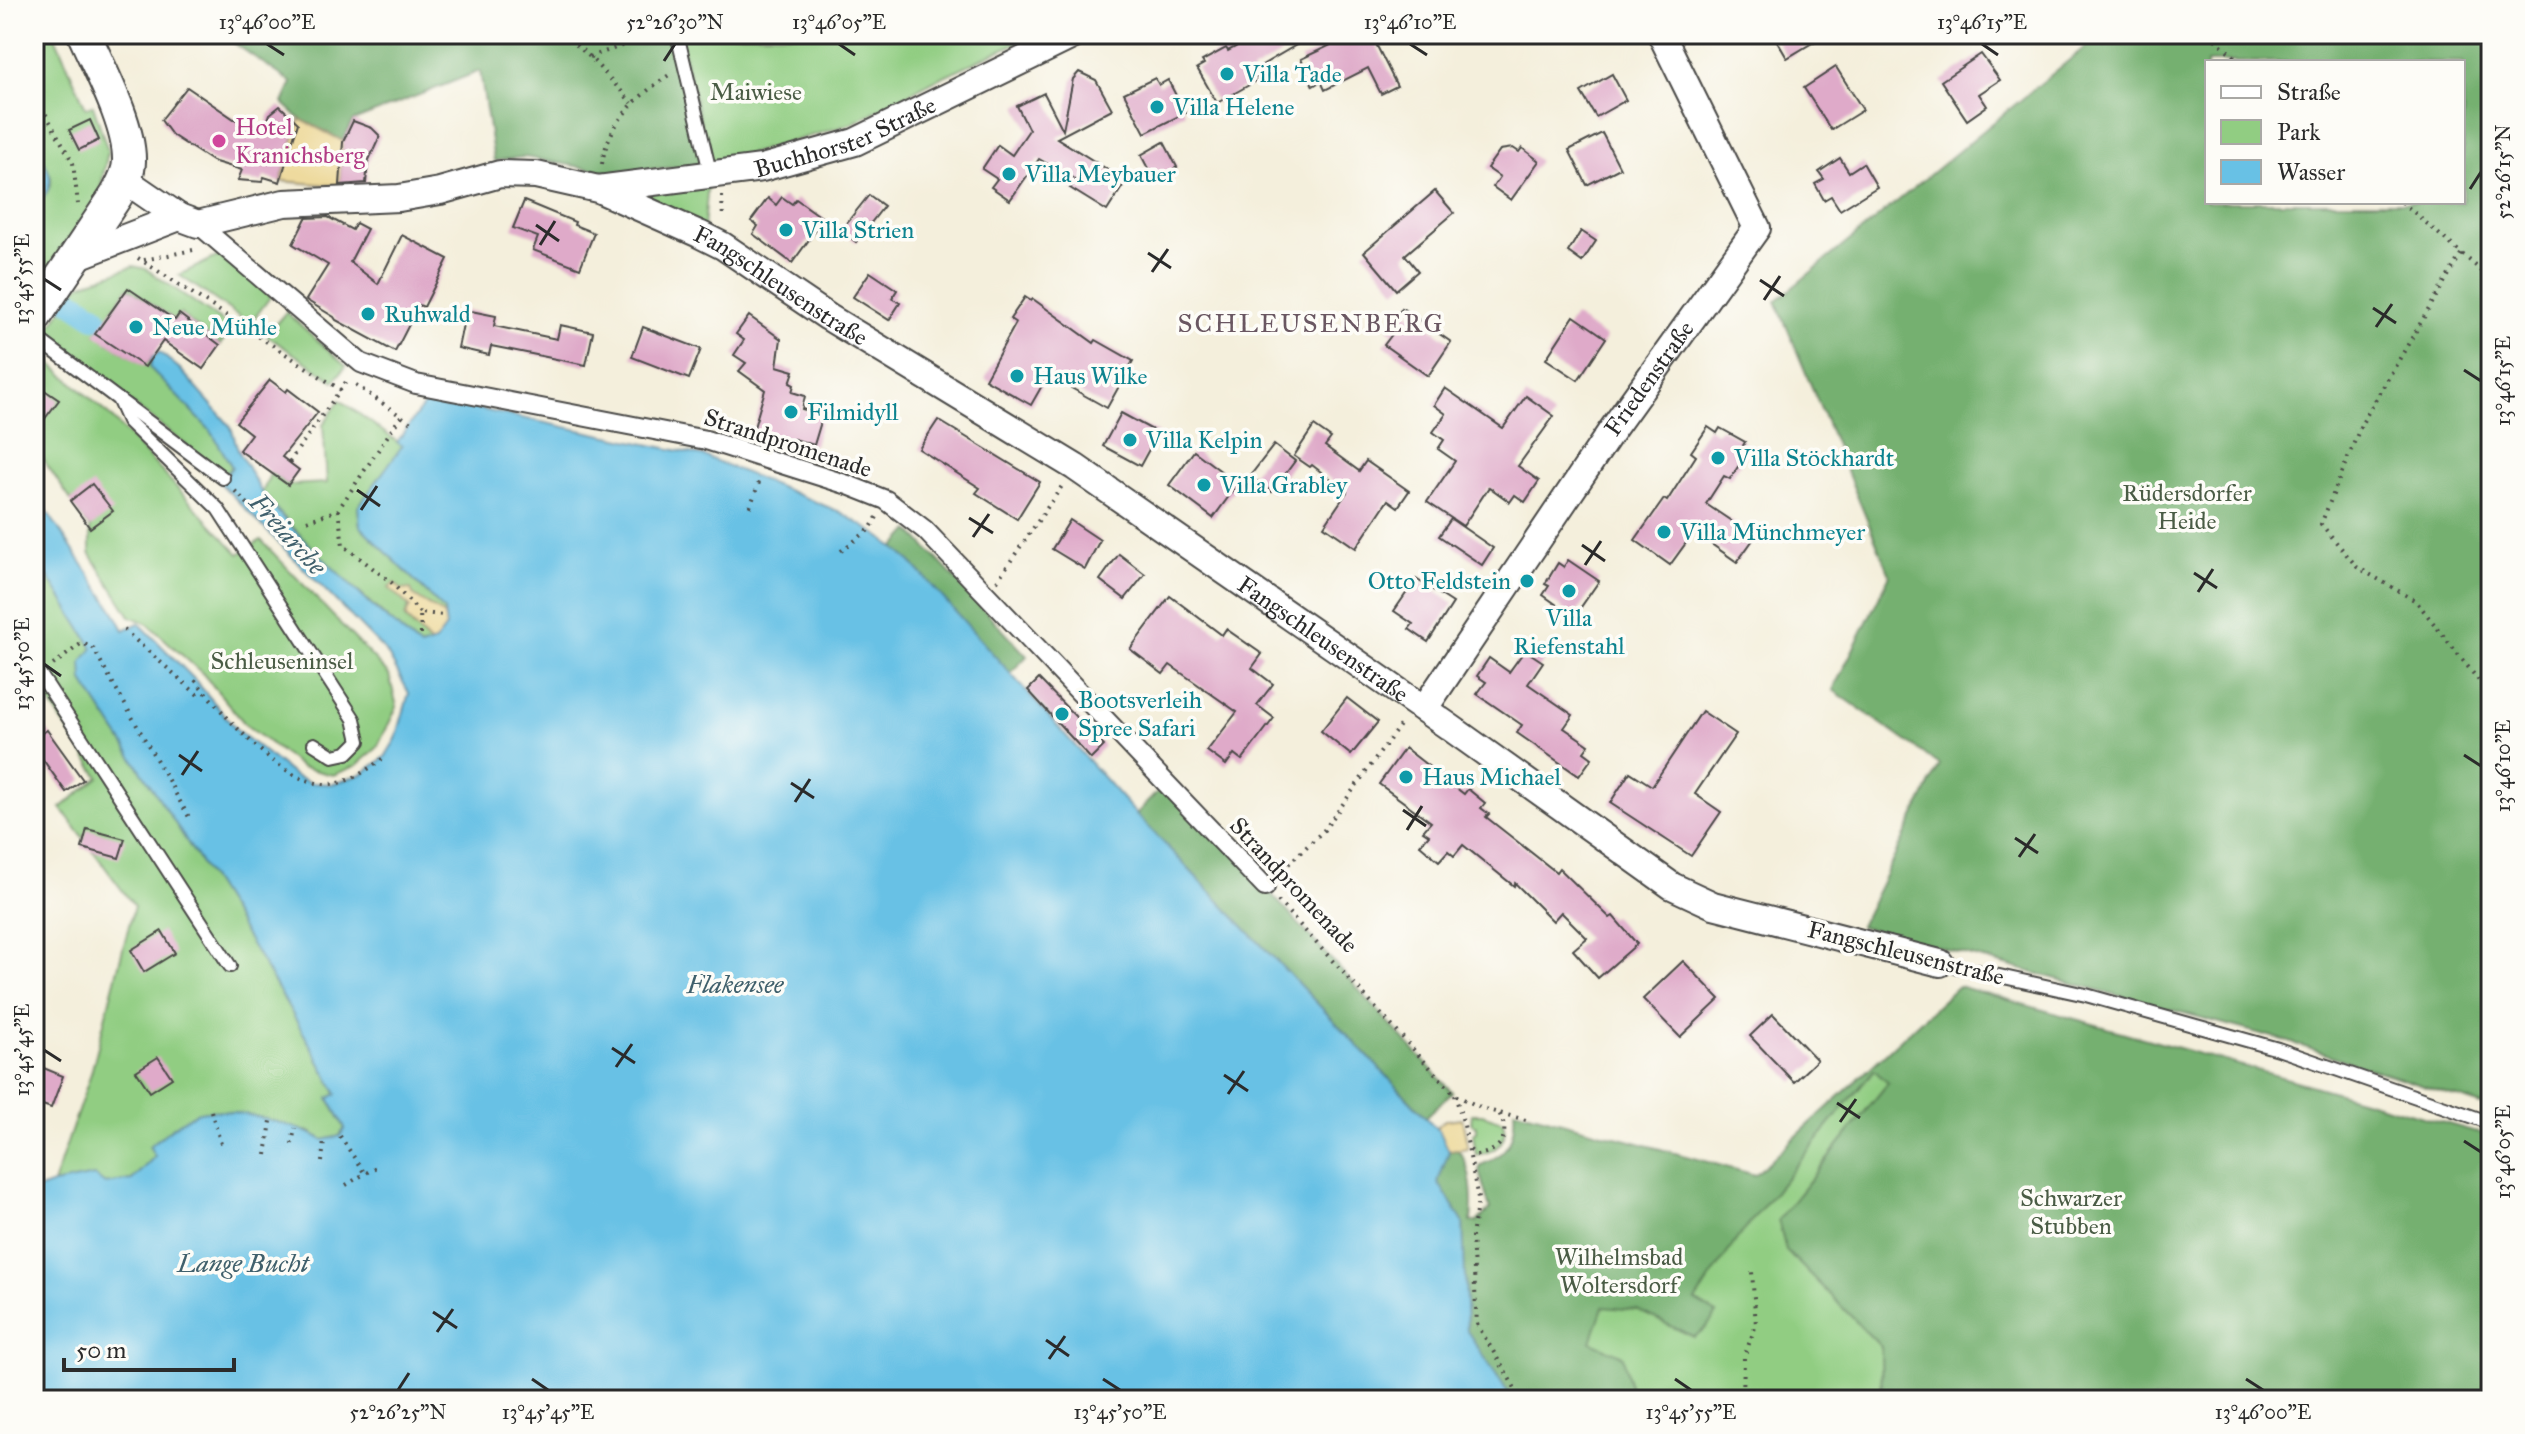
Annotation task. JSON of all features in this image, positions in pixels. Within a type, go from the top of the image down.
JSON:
[{"type":"street","points":[[40,310],[125,180],[129,160],[121,120],[84,34]]},
{"type":"street","name":"Buchhorster Straße","points":[[598,189],[762,168],[855,142],[1076,34]]},
{"type":"street","name":"Friedenstraße","points":[[1420,706],[1757,228],[1661,34]]},
{"type":"street","name":"Fangschleusenstraße","points":[[72,263],[115,243],[188,220],[284,203],[399,198],[440,191],[500,174],[536,175],[598,189],[723,246],[828,317],[1075,467],[1420,706],[1672,886],[1713,905],[1940,963]]},
{"type":"street","points":[[125,180],[188,220]]},
{"type":"street","name":"Strandpromenade","points":[[188,220],[224,245],[361,363],[416,384],[706,440],[886,500],[925,530],[1265,887]]},
{"type":"lane","points":[[677,34],[716,175]]},
{"type":"lane","points":[[34,336],[223,478]]},
{"type":"lane","points":[[119,401],[128,421],[218,509],[354,719],[359,741],[347,753],[333,756],[314,744]]},
{"type":"lane","points":[[36,670],[92,749],[230,966]]},
{"type":"lane","name":"Fangschleusenstraße","points":[[1940,963],[2086,995],[2278,1049],[2491,1123]]},
{"type":"path","points":[[564,34],[632,103]]},
{"type":"path","points":[[590,57],[655,34]]},
{"type":"path","points":[[2209,34],[2239,60]]},
{"type":"path","points":[[603,154],[611,133],[632,103],[684,65]]},
{"type":"path","points":[[34,93],[73,163],[79,209]]},
{"type":"path","points":[[716,175],[723,246]]},
{"type":"path","points":[[2404,204],[2491,279]]},
{"type":"path","points":[[115,243],[341,390]]},
{"type":"path","points":[[134,261],[224,245]]},
{"type":"path","points":[[2461,254],[2362,423],[2321,524],[2357,567],[2416,601],[2491,696]]},
{"type":"path","points":[[289,462],[361,363]]},
{"type":"path","points":[[348,379],[411,423]]},
{"type":"path","points":[[307,521],[338,510],[401,416]]},
{"type":"path","points":[[750,507],[767,460]]},
{"type":"path","points":[[984,594],[1003,576],[1075,467]]},
{"type":"path","points":[[223,478],[256,512]]},
{"type":"path","points":[[338,510],[343,545],[392,583],[420,613],[421,634]]},
{"type":"path","points":[[841,551],[870,529]]},
{"type":"path","points":[[420,613],[444,615]]},
{"type":"path","points":[[124,630],[198,695]]},
{"type":"path","points":[[36,670],[82,643],[93,648],[190,819]]},
{"type":"path","points":[[195,680],[238,731],[296,777],[312,783],[333,784],[362,774],[385,757]]},
{"type":"path","points":[[1265,887],[1324,830],[1420,706]]},
{"type":"path","name":"Strandpromenade","points":[[1265,887],[1455,1095]]},
{"type":"path","points":[[1455,1095],[1526,1120]]},
{"type":"path","points":[[1455,1095],[1478,1199],[1472,1236],[1477,1324],[1522,1400]]},
{"type":"path","points":[[211,1111],[221,1144]]},
{"type":"path","points":[[1468,1148],[1476,1155],[1487,1154],[1499,1146],[1505,1136],[1505,1128],[1499,1113]]},
{"type":"path","points":[[266,1155],[271,1121]]},
{"type":"path","points":[[292,1144],[295,1128]]},
{"type":"path","points":[[340,1136],[365,1174]]},
{"type":"path","points":[[322,1162],[324,1140]]},
{"type":"path","points":[[346,1185],[376,1167]]},
{"type":"path","points":[[1743,1400],[1744,1357],[1756,1325],[1752,1272]]},
{"type":"green space","points":[[34,34],[54,34],[86,108],[93,105],[108,151],[99,196],[47,271],[34,262],[34,202],[40,201],[51,185],[51,177],[34,142]]},
{"type":"green space","points":[[221,34],[679,34],[711,165],[609,172],[524,157],[494,161],[480,71],[353,121],[343,141],[300,119],[283,103],[292,83]]},
{"type":"green space","name":"Maiwiese","points":[[679,34],[1036,34],[933,81],[851,124],[711,165]]},
{"type":"green space","name":"Rüdersdorfer Heide","points":[[2101,34],[2491,34],[2491,1108],[2280,1039],[1860,926],[1940,765],[1833,690],[1890,575],[1776,301]]},
{"type":"green space","points":[[708,182],[704,229],[655,204],[648,191]]},
{"type":"green space","points":[[219,256],[271,296],[250,324],[179,275]]},
{"type":"green space","points":[[133,266],[146,269],[232,328],[220,345],[180,314],[175,320],[128,288],[96,334],[145,366],[152,358],[150,368],[211,431],[232,467],[225,475],[44,336],[79,285]]},
{"type":"green space","points":[[286,312],[346,366],[334,381],[266,335]]},
{"type":"green space","name":"Schleuseninsel","points":[[37,351],[109,415],[239,554],[261,540],[389,675],[397,707],[377,748],[356,766],[333,775],[301,767],[246,725],[203,674],[148,624],[130,616],[90,553],[90,528],[34,446],[34,353]]},
{"type":"green space","points":[[340,400],[403,446],[358,507],[360,526],[444,610],[444,615],[412,595],[405,618],[431,644],[420,647],[378,611],[318,554],[262,493],[271,472],[288,485],[327,483],[323,425]]},
{"type":"green space","points":[[910,530],[1027,656],[1010,674],[911,562],[894,548]]},
{"type":"green space","points":[[34,554],[93,648],[83,681],[246,936],[337,1094],[329,1099],[345,1128],[340,1136],[324,1140],[308,1131],[149,1146],[156,1156],[132,1180],[105,1184],[94,1176],[53,1184],[91,1073],[134,906],[61,808],[99,777],[34,679]]},
{"type":"green space","points":[[1166,783],[1452,1092],[1426,1117],[1136,814]]},
{"type":"green space","name":"Wilhelmsbad Woltersdorf","points":[[1958,986],[1951,1007],[1965,1010],[1985,993],[2010,1000],[1787,1249],[1881,1347],[1882,1400],[1529,1400],[1477,1222],[1490,1209],[1483,1183],[1522,1133],[1528,1113],[1755,1175]]},
{"type":"green space","name":"Schwarzer Stubben","points":[[1958,986],[2491,1136],[2491,1400],[1882,1400],[1881,1347],[1786,1250],[1778,1220],[1888,1083],[1874,1070],[1739,1236],[1695,1301],[1717,1314],[1706,1328],[1694,1337],[1637,1310],[1603,1307],[1591,1342],[1623,1356],[1631,1392],[1625,1400],[1513,1400],[1467,1331],[1463,1222],[1438,1182],[1449,1151],[1458,1150],[1467,1165],[1472,1194],[1471,1222],[1477,1222],[1490,1209],[1479,1171],[1481,1165],[1498,1156],[1509,1143],[1514,1128],[1514,1109],[1755,1175]]},
{"type":"green space","points":[[1472,1114],[1503,1121],[1504,1128],[1499,1145],[1476,1155],[1473,1134],[1477,1132],[1477,1126],[1471,1123]]},
{"type":"sand","points":[[300,119],[343,141],[340,186],[281,181]]},
{"type":"sand","points":[[394,583],[402,590],[411,589],[413,595],[444,615],[446,627],[435,642],[431,644],[405,617],[410,607],[389,588]]},
{"type":"sand","points":[[1462,1118],[1468,1148],[1449,1151],[1436,1127],[1445,1120]]},
{"type":"water","points":[[34,142],[50,179],[46,193],[40,201],[34,202]]},
{"type":"water","name":"Flakensee","points":[[159,352],[180,369],[231,427],[238,450],[262,493],[290,526],[371,605],[420,647],[435,642],[446,627],[444,610],[360,526],[358,507],[402,446],[397,442],[426,402],[447,409],[450,403],[704,456],[840,512],[881,537],[911,562],[1136,814],[1440,1132],[1449,1151],[1438,1182],[1463,1222],[1467,1331],[1513,1400],[34,1400],[34,1191],[94,1176],[105,1184],[132,1180],[155,1156],[149,1146],[196,1113],[241,1113],[297,1128],[324,1140],[340,1136],[345,1128],[329,1098],[337,1094],[278,988],[83,681],[82,662],[93,648],[34,554],[34,492],[124,630],[139,623],[195,680],[238,731],[296,777],[312,783],[333,784],[362,774],[385,757],[396,739],[409,693],[387,653],[220,483],[232,467],[211,431],[150,368],[152,358]]},
{"type":"building","points":[[1260,34],[1315,34],[1252,71],[1258,80],[1217,103],[1197,68],[1204,64],[1202,61],[1226,48],[1228,51]]},
{"type":"building","points":[[1354,34],[1371,34],[1397,86],[1381,94],[1368,68],[1325,90],[1321,81],[1313,86],[1301,59]]},
{"type":"building","points":[[1773,34],[1827,34],[1787,58]]},
{"type":"building","points":[[1981,54],[2000,80],[1979,94],[1987,106],[1967,120],[1941,81]]},
{"type":"building","points":[[1836,67],[1863,110],[1831,130],[1804,88]]},
{"type":"building","points":[[1079,72],[1096,80],[1112,109],[1057,138],[1126,181],[1107,211],[1070,188],[1076,180],[1039,159],[1010,200],[991,187],[997,179],[982,169],[998,145],[1012,155],[1029,130],[1017,106],[1044,93],[1063,130],[1073,79]]},
{"type":"building","points":[[1612,74],[1626,100],[1596,117],[1581,92]]},
{"type":"building","name":"Villa Helene","points":[[1155,78],[1159,85],[1168,80],[1185,113],[1145,133],[1124,93]]},
{"type":"building","name":"Hotel Kranichsberg","points":[[187,87],[234,119],[265,128],[270,114],[280,106],[298,123],[280,182],[264,177],[262,182],[238,180],[242,170],[212,161],[172,135],[161,120]]},
{"type":"building","points":[[90,120],[99,140],[79,150],[69,130]]},
{"type":"building","points":[[353,121],[372,128],[380,136],[368,162],[366,183],[340,185],[343,142]]},
{"type":"building","points":[[1602,133],[1620,168],[1587,185],[1569,150]]},
{"type":"building","points":[[1164,142],[1177,167],[1154,180],[1141,155]]},
{"type":"building","points":[[1513,148],[1519,152],[1522,148],[1539,161],[1511,200],[1493,187],[1500,177],[1487,168],[1500,150]]},
{"type":"building","points":[[1840,158],[1849,172],[1863,163],[1877,187],[1840,210],[1831,196],[1824,200],[1815,184],[1824,179],[1819,172]]},
{"type":"building","points":[[1435,191],[1454,213],[1405,255],[1418,271],[1396,290],[1364,252]]},
{"type":"building","points":[[869,195],[884,206],[856,242],[841,230]]},
{"type":"building","name":"Villa Strien","points":[[782,197],[792,204],[796,199],[824,219],[792,263],[753,234],[758,226],[751,221],[768,198],[776,205]]},
{"type":"building","points":[[524,201],[594,233],[580,268],[533,250],[538,237],[513,228]]},
{"type":"building","points":[[328,217],[352,230],[356,223],[367,229],[350,262],[378,284],[402,235],[448,259],[424,307],[419,305],[395,352],[306,300],[328,265],[293,244],[306,218]]},
{"type":"building","points":[[1581,231],[1596,241],[1582,262],[1568,252]]},
{"type":"building","points":[[870,272],[897,290],[892,298],[900,303],[889,320],[853,297]]},
{"type":"building","name":"Neue Mühle","points":[[128,288],[175,320],[179,314],[220,345],[203,369],[163,341],[145,367],[95,334]]},
{"type":"building","points":[[1025,297],[1031,301],[1033,299],[1094,343],[1096,340],[1133,361],[1107,408],[1048,375],[1031,405],[985,379],[1016,323],[1010,319]]},
{"type":"building","points":[[1402,308],[1451,342],[1428,376],[1384,345],[1393,333],[1388,329]]},
{"type":"building","points":[[466,310],[496,316],[494,326],[557,339],[560,325],[593,332],[586,365],[491,346],[489,355],[458,348]]},
{"type":"building","points":[[749,316],[781,339],[777,366],[794,371],[790,383],[794,385],[792,392],[805,396],[802,409],[823,415],[814,445],[794,439],[789,454],[750,441],[765,390],[739,371],[746,363],[734,355],[744,340],[736,334]]},
{"type":"building","points":[[1574,316],[1606,338],[1578,380],[1546,359]]},
{"type":"building","points":[[643,327],[701,349],[689,379],[632,357]]},
{"type":"building","points":[[270,380],[286,392],[288,389],[318,412],[282,457],[299,470],[288,485],[239,450],[251,434],[236,422]]},
{"type":"building","points":[[34,383],[59,400],[34,433]]},
{"type":"building","points":[[1445,388],[1503,428],[1526,396],[1554,416],[1518,466],[1539,481],[1525,502],[1515,495],[1510,502],[1489,487],[1463,526],[1427,502],[1455,461],[1438,449],[1444,440],[1433,432],[1446,414],[1434,405]]},
{"type":"building","name":"Villa Kelpin","points":[[1121,413],[1158,433],[1140,466],[1103,446]]},
{"type":"building","points":[[938,420],[1040,482],[1017,519],[976,493],[980,488],[919,449]]},
{"type":"building","points":[[1314,426],[1331,438],[1325,446],[1359,471],[1366,461],[1409,491],[1398,507],[1388,500],[1356,548],[1324,526],[1347,492],[1312,465],[1310,467],[1294,456]]},
{"type":"building","points":[[1708,427],[1717,433],[1720,428],[1745,442],[1737,456],[1743,459],[1730,479],[1724,476],[1706,504],[1755,537],[1737,562],[1694,532],[1670,565],[1635,540],[1664,499],[1667,501],[1696,456],[1691,452]]},
{"type":"building","points":[[1274,445],[1295,461],[1272,492],[1250,476]]},
{"type":"building","name":"Villa Grabley","points":[[1194,451],[1238,484],[1213,518],[1169,485]]},
{"type":"building","points":[[92,484],[113,511],[90,528],[70,501]]},
{"type":"building","points":[[1451,519],[1493,548],[1482,565],[1439,536]]},
{"type":"building","points":[[1070,520],[1100,540],[1085,569],[1052,549]]},
{"type":"building","points":[[1119,554],[1145,574],[1125,599],[1100,580]]},
{"type":"building","name":"Villa Riefenstahl","points":[[1568,560],[1599,581],[1574,617],[1543,595],[1549,586],[1545,584],[1558,563],[1564,567]]},
{"type":"building","points":[[1416,579],[1453,603],[1428,642],[1409,629],[1413,624],[1394,611]]},
{"type":"building","points":[[1170,596],[1222,635],[1226,629],[1262,654],[1252,668],[1273,684],[1257,705],[1274,718],[1242,760],[1234,754],[1226,765],[1207,751],[1237,712],[1170,665],[1163,674],[1130,649]]},
{"type":"building","points":[[1525,650],[1543,662],[1528,684],[1573,715],[1564,728],[1589,745],[1584,752],[1592,758],[1579,776],[1517,733],[1522,725],[1477,694],[1486,682],[1477,676],[1489,658],[1509,672]]},
{"type":"building","name":"Bootsverleih Spree Safari","points":[[1039,679],[1104,746],[1091,759],[1028,690]]},
{"type":"building","points":[[1347,698],[1378,722],[1351,755],[1321,731]]},
{"type":"building","points":[[1702,711],[1736,734],[1695,794],[1721,812],[1691,856],[1610,803],[1630,772],[1652,786]]},
{"type":"building","points":[[47,730],[83,780],[66,792],[34,747],[34,739]]},
{"type":"building","points":[[1405,748],[1464,794],[1468,789],[1485,803],[1481,808],[1489,814],[1486,817],[1556,872],[1559,868],[1610,918],[1613,916],[1637,944],[1598,978],[1573,950],[1587,938],[1561,912],[1553,921],[1515,883],[1514,886],[1463,845],[1454,856],[1448,851],[1439,861],[1420,845],[1429,835],[1423,831],[1431,822],[1379,784]]},
{"type":"building","points":[[87,829],[125,839],[119,858],[82,848]]},
{"type":"building","points":[[162,931],[175,953],[144,972],[131,950]]},
{"type":"building","points":[[1683,961],[1720,999],[1680,1037],[1643,999]]},
{"type":"building","points":[[1773,1014],[1817,1060],[1794,1082],[1750,1036]]},
{"type":"building","points":[[158,1057],[172,1078],[150,1092],[136,1071]]},
{"type":"building","points":[[34,1064],[63,1076],[51,1108],[34,1102]]},
{"type":"waterway","points":[[71,301],[95,317]]},
{"type":"place","name":"Villa Tade","points":[[1227,74]]},
{"type":"place","name":"Villa Helene","points":[[1157,107]]},
{"type":"place","name":"Hotel Kranichsberg","points":[[219,141]]},
{"type":"place","name":"Villa Meybauer","points":[[1009,174]]},
{"type":"place","name":"Villa Strien","points":[[786,230]]},
{"type":"place","name":"Ruhwald","points":[[368,314]]},
{"type":"place","name":"Neue Mühle","points":[[136,327]]},
{"type":"place","name":"Haus Wilke","points":[[1017,376]]},
{"type":"place","name":"Filmidyll","points":[[791,412]]},
{"type":"place","name":"Villa Kelpin","points":[[1130,440]]},
{"type":"place","name":"Villa Stöckhardt","points":[[1718,458]]},
{"type":"place","name":"Villa Grabley","points":[[1204,485]]},
{"type":"place","name":"Villa Münchmeyer","points":[[1664,532]]},
{"type":"place","name":"Otto Feldstein","points":[[1527,581]]},
{"type":"place","name":"Villa Riefenstahl","points":[[1569,591]]},
{"type":"place","name":"Bootsverleih Spree Safari","points":[[1062,714]]},
{"type":"place","name":"Haus Michael","points":[[1406,777]]},
{"type":"district","name":"SCHLEUSENBERG","points":[[1311,323]]},
{"type":"water label","name":"Freiarche","points":[[288,534]]},
{"type":"water label","name":"Lange Bucht","points":[[243,1263]]}]
